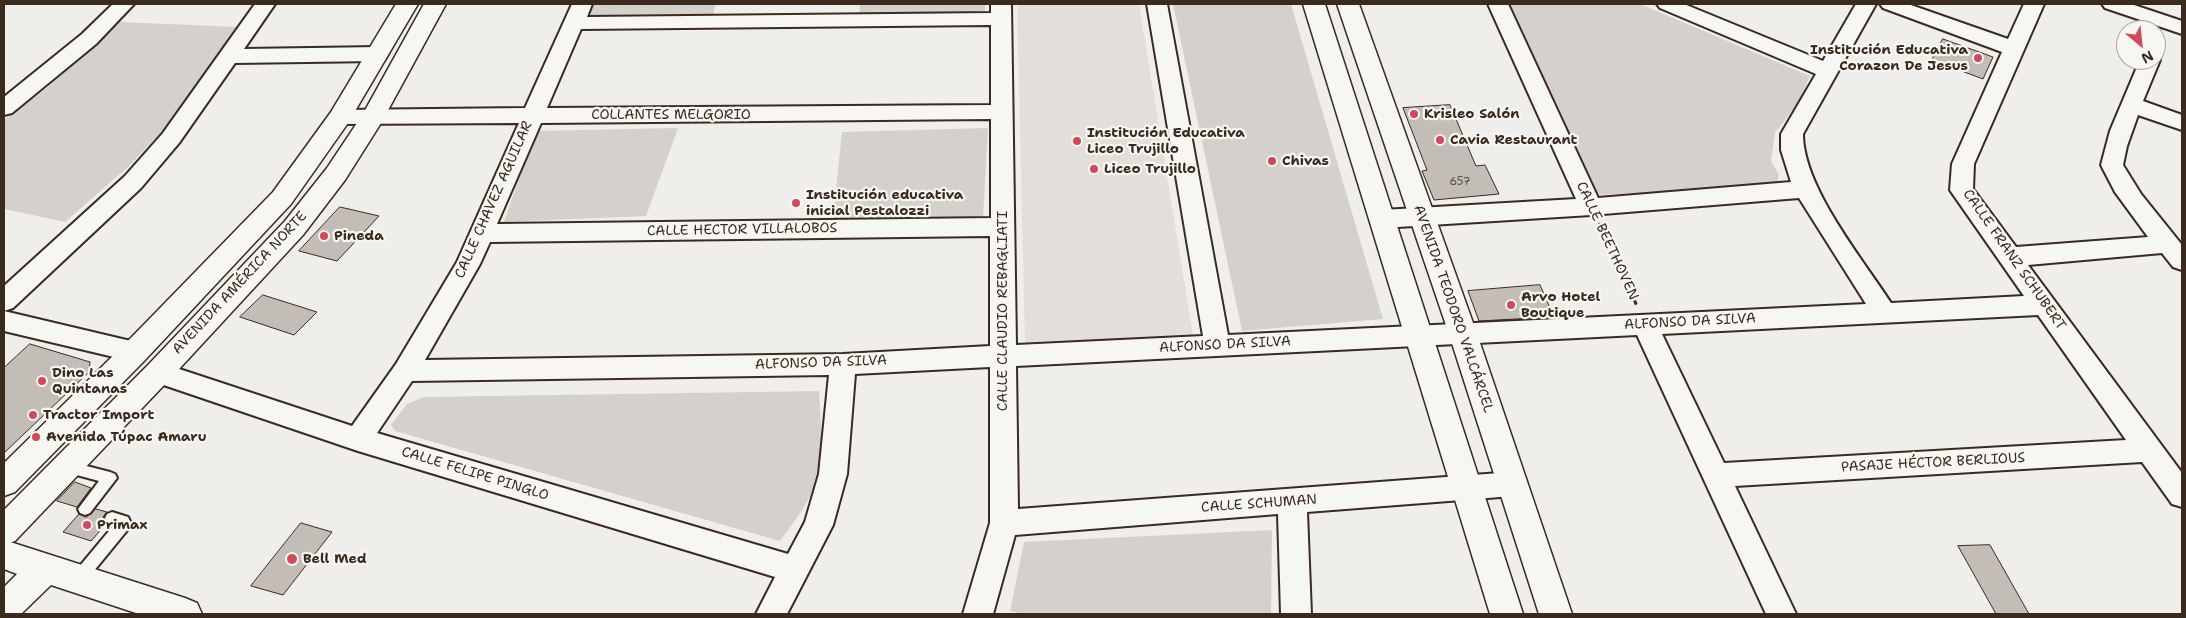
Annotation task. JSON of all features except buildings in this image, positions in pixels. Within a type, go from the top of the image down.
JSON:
[{"type":"main road","name":"AVENIDA AMÉRICA NORTE","points":[[4,483],[135,352],[282,198],[340,117],[407,4]]},
{"type":"main road","name":"AVENIDA AMÉRICA NORTE","points":[[4,531],[158,373],[294,228],[336,174],[373,117],[435,4]]},
{"type":"main road","points":[[1314,4],[1507,614]]},
{"type":"main road","name":"AVENIDA TEODORO VALCÁRCEL","points":[[1348,4],[1463,334],[1556,614]]},
{"type":"main road","points":[[29,458],[67,466]]},
{"type":"main road","points":[[4,555],[185,614]]},
{"type":"main road","points":[[4,609],[45,569]]},
{"type":"street","points":[[4,108],[89,40],[124,4]]},
{"type":"street","points":[[4,301],[134,182],[171,138],[265,4]]},
{"type":"street","points":[[1157,4],[1217,346]]},
{"type":"street","name":"CALLE BEETHOVEN","points":[[1498,4],[1591,207]]},
{"type":"street","points":[[1667,4],[1828,72]]},
{"type":"street","points":[[1866,4],[1792,134],[1792,150],[1805,189],[1884,312]]},
{"type":"street","points":[[1890,4],[2015,49]]},
{"type":"street","name":"CALLE FRANZ SCHUBERT","points":[[2034,4],[1963,164],[1961,190],[2182,494]]},
{"type":"street","points":[[2112,4],[2169,29]]},
{"type":"street","points":[[578,13],[1001,12]]},
{"type":"street","name":"CALLE CLAUDIO REBAGLIATI","points":[[978,614],[1004,523],[1001,12]]},
{"type":"street","name":"CALLE CHAVEZ AGUILAR","points":[[358,439],[405,370],[468,264],[578,13]]},
{"type":"street","points":[[229,56],[378,54]]},
{"type":"street","points":[[2146,70],[2113,147],[2111,164],[2126,189],[2175,253]]},
{"type":"street","points":[[2132,106],[2182,123]]},
{"type":"street","name":"COLLANTES MELGORIO","points":[[340,117],[1002,112]]},
{"type":"street","points":[[1382,219],[1591,207],[1805,189]]},
{"type":"street","name":"CALLE HECTOR VILLALOBOS","points":[[481,233],[1002,228]]},
{"type":"street","points":[[2010,257],[2175,253]]},
{"type":"street","name":"ALFONSO DA SILVA","points":[[405,370],[842,364],[2045,305]]},
{"type":"street","points":[[4,321],[135,352]]},
{"type":"street","points":[[1645,325],[1781,614]]},
{"type":"street","points":[[771,614],[819,525],[833,474],[842,364]]},
{"type":"street","name":"CALLE FELIPE PINGLO","points":[[158,373],[358,439],[795,570]]},
{"type":"street","name":"PASAJE HÉCTOR BERLIOUS","points":[[1716,475],[2150,450]]},
{"type":"street","name":"CALLE SCHUMAN","points":[[1004,523],[1292,502],[1466,486],[1513,484]]},
{"type":"street","points":[[1292,502],[1296,614]]},
{"type":"lane","points":[[67,466],[110,478],[85,508]]},
{"type":"lane","points":[[79,578],[124,524],[123,521],[112,518]]},
{"type":"path","name":"CALLE BEETHOVEN","points":[[1591,207],[1645,325]]},
{"type":"shaded area","points":[[591,4],[716,4],[713,15],[586,16]]},
{"type":"shaded area","points":[[860,4],[985,4],[985,12],[859,16]]},
{"type":"shaded area","name":"Liceo Trujillo","points":[[1017,4],[1139,4],[1193,335],[1025,345]]},
{"type":"shaded area","name":"Chivas","points":[[1173,4],[1291,4],[1383,319],[1242,331]]},
{"type":"shaded area","points":[[1505,4],[1640,4],[1810,76],[1798,103],[1775,133],[1771,161],[1779,175],[1776,187],[1593,195]]},
{"type":"shaded area","points":[[119,22],[240,27],[181,111],[128,167],[65,222],[4,209],[4,120],[47,88]]},
{"type":"shaded area","points":[[678,128],[646,216],[504,222],[535,131]]},
{"type":"shaded area","points":[[988,128],[983,218],[833,218],[842,132]]},
{"type":"shaded area","points":[[819,391],[821,448],[817,476],[807,502],[780,541],[395,431],[391,425],[407,404],[424,397]]},
{"type":"shaded area","points":[[1272,530],[1271,614],[1023,614],[1010,611],[1024,542]]},
{"type":"place","name":"Institución Educativa Corazon De Jesus","points":[[1978,58]]},
{"type":"place","name":"Krisleo Salón","points":[[1414,114]]},
{"type":"place","name":"Cavia Restaurant","points":[[1440,140]]},
{"type":"place","name":"Institución Educativa Liceo Trujillo","points":[[1077,141]]},
{"type":"place","name":"Chivas","points":[[1272,161]]},
{"type":"place","name":"Liceo Trujillo","points":[[1094,169]]},
{"type":"place","name":"Institución educativa inicial Pestalozzi","points":[[796,203]]},
{"type":"place","name":"Pineda","points":[[324,236]]},
{"type":"place","name":"Arvo Hotel Boutique","points":[[1511,305]]},
{"type":"place","name":"Dino Las Quintanas","points":[[42,381]]},
{"type":"place","name":"Tractor Import","points":[[33,415]]},
{"type":"place","name":"Avenida Túpac Amaru","points":[[36,437]]},
{"type":"place","name":"Primax","points":[[87,525]]},
{"type":"place","name":"Bell Med","points":[[292,559]]}]
